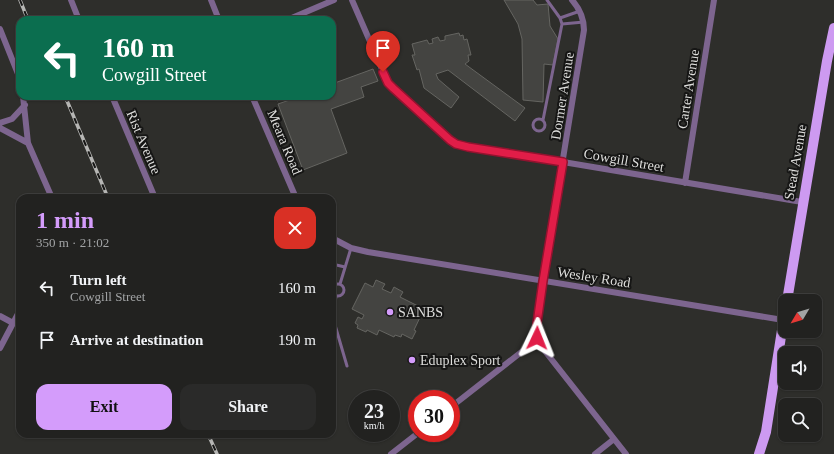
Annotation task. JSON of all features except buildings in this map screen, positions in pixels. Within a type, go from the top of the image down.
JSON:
[{"type":"main road","name":"Stead Avenue","points":[[788,294],[802,202],[834,28]]},
{"type":"main road","points":[[759,454],[766,432],[781,338]]},
{"type":"street","points":[[71,0],[78,16]]},
{"type":"street","points":[[211,0],[218,16]]},
{"type":"street","points":[[296,16],[334,0]]},
{"type":"street","name":"Cowgill Street","points":[[352,0],[388,83],[456,144],[802,202]]},
{"type":"street","name":"Dormer Avenue","points":[[538,339],[537,323],[543,281],[579,66],[584,22],[580,11],[572,0]]},
{"type":"street","name":"Carter Avenue","points":[[685,183],[714,0]]},
{"type":"street","points":[[0,29],[16,69]]},
{"type":"street","points":[[24,100],[28,143],[50,194]]},
{"type":"street","name":"Rist Avenue","points":[[114,100],[153,194]]},
{"type":"street","name":"Meara Road","points":[[254,100],[294,194]]},
{"type":"street","points":[[0,122],[12,119],[25,105]]},
{"type":"street","points":[[0,128],[28,143]]},
{"type":"street","name":"Wesley Road","points":[[336,240],[351,248],[375,253],[543,281],[778,315]]},
{"type":"street","points":[[0,316],[13,323]]},
{"type":"street","points":[[0,348],[16,317]]},
{"type":"street","points":[[460,400],[538,339],[541,346],[626,454]]},
{"type":"street","points":[[596,454],[614,439]]},
{"type":"street","points":[[391,454],[408,441]]},
{"type":"lane","points":[[543,120],[538,119],[534,121],[533,125],[535,130],[540,131],[544,129],[545,124],[543,120],[562,24],[560,18],[547,0]]},
{"type":"lane","points":[[560,18],[580,11]]},
{"type":"lane","points":[[562,24],[584,22]]},
{"type":"lane","points":[[340,284],[351,248]]},
{"type":"lane","points":[[336,265],[345,267]]},
{"type":"lane","points":[[336,284],[340,284],[344,288],[342,295],[336,296]]},
{"type":"lane","points":[[336,328],[347,366]]},
{"type":"railway","points":[[20,0],[26,16]]},
{"type":"railway","points":[[67,100],[106,194]]},
{"type":"railway","points":[[210,438],[217,454]]},
{"type":"place","name":"SANBS","points":[[390,312]]},
{"type":"place","name":"Eduplex Sport","points":[[412,360]]},
{"type":"route","points":[[383,72],[388,83],[393,88],[450,140],[460,146],[563,162],[543,281],[537,323],[537,338]]}]
